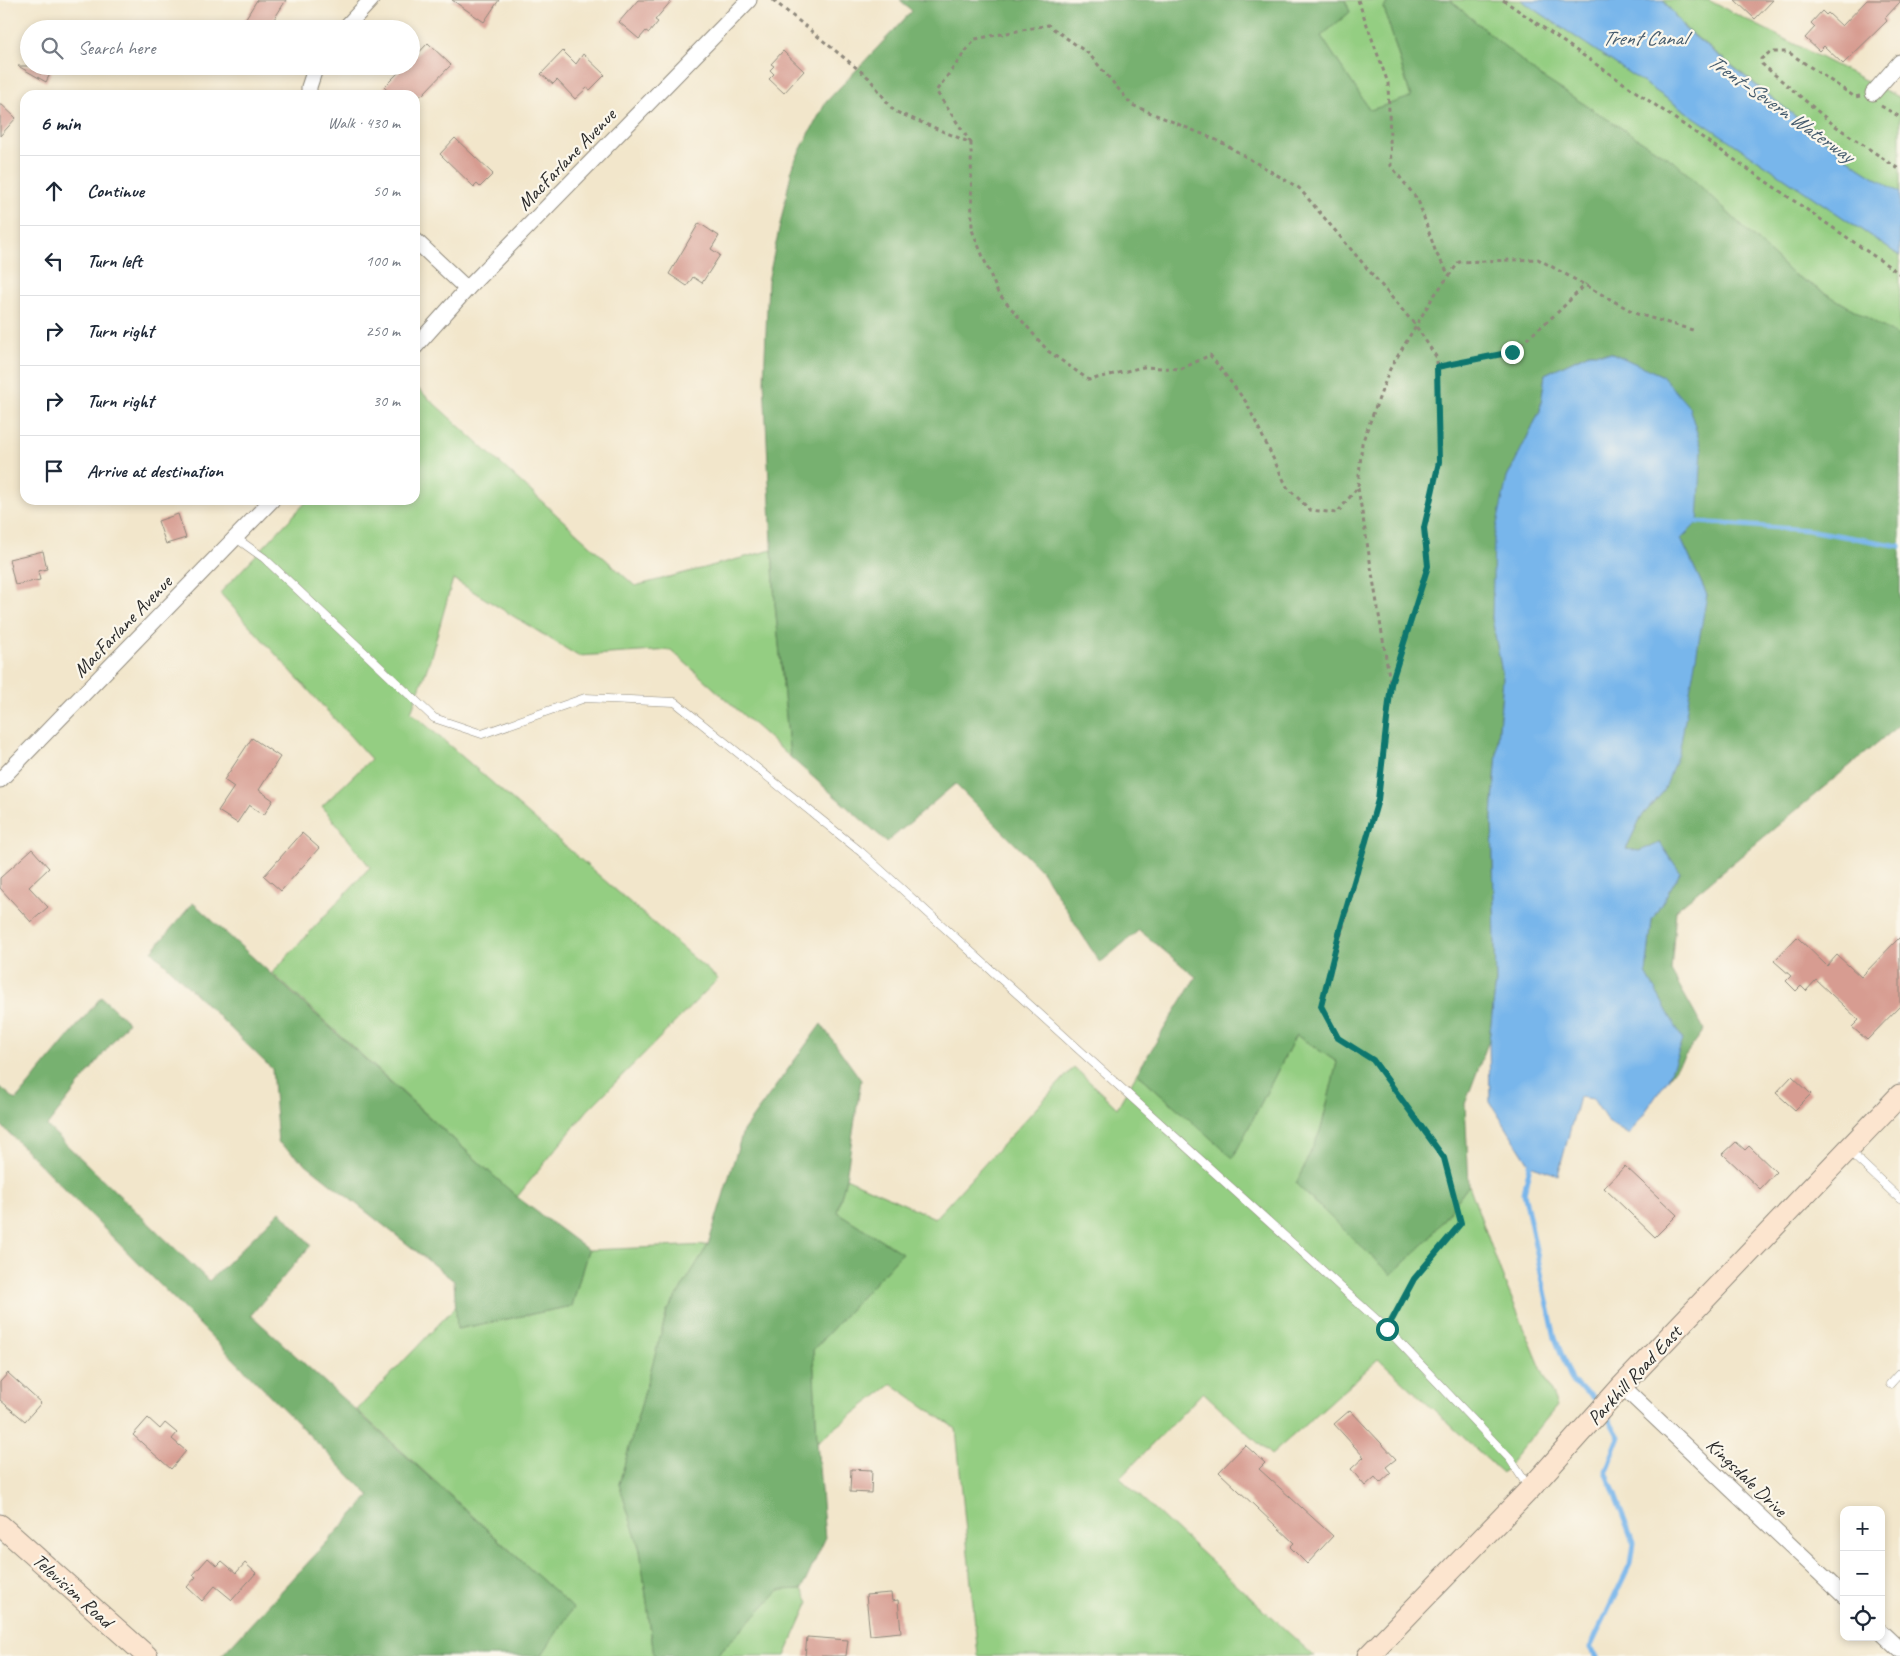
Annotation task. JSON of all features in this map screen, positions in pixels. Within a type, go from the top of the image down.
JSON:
[{"type":"main road","name":"Parkhill Road East","points":[[1368,1656],[1530,1489],[1622,1386],[1900,1095]]},
{"type":"main road","name":"Television Road","points":[[0,1525],[147,1656]]},
{"type":"street","points":[[352,20],[371,0]]},
{"type":"street","name":"MacFarlane Avenue","points":[[420,341],[467,289],[749,0]]},
{"type":"street","points":[[1873,93],[1900,62]]},
{"type":"street","points":[[309,90],[313,75]]},
{"type":"street","points":[[420,245],[467,289]]},
{"type":"street","name":"MacFarlane Avenue","points":[[0,780],[267,505]]},
{"type":"street","name":"Kingsdale Drive","points":[[1622,1386],[1840,1592]]},
{"type":"street","points":[[1885,1636],[1900,1649],[1887,1656]]},
{"type":"lane","points":[[236,538],[264,558],[434,718],[482,734],[584,698],[676,702],[861,852],[1387,1329],[1510,1458],[1530,1489]]},
{"type":"lane","points":[[1848,1150],[1900,1199]]},
{"type":"lane","points":[[1890,1384],[1900,1373]]},
{"type":"path","points":[[773,0],[868,78],[894,111],[971,143]]},
{"type":"path","points":[[1358,0],[1388,83],[1391,166],[1418,200],[1436,253],[1450,275]]},
{"type":"path","points":[[1503,0],[1900,274]]},
{"type":"path","points":[[1358,487],[1337,513],[1310,510],[1287,487],[1246,402],[1210,355],[1181,369],[1143,367],[1089,380],[1048,350],[998,293],[972,230],[971,143],[936,91],[975,39],[1048,25],[1089,54],[1132,105],[1219,142],[1299,188],[1416,326],[1437,358],[1439,462],[1424,528],[1428,566],[1391,684],[1378,800],[1341,926],[1321,1006],[1338,1038],[1373,1060],[1444,1158],[1461,1223],[1414,1279],[1387,1329]]},
{"type":"path","points":[[1900,117],[1880,106],[1873,93],[1855,97],[1788,52],[1770,52],[1761,60],[1762,64],[1834,124],[1900,170]]},
{"type":"path","points":[[1391,684],[1358,487],[1362,443],[1390,369],[1459,262],[1538,259],[1637,314],[1696,331]]},
{"type":"path","points":[[1437,367],[1512,352],[1586,284]]},
{"type":"green space","points":[[900,0],[1345,0],[1350,12],[1321,36],[1370,110],[1411,97],[1384,8],[1389,0],[1450,0],[1537,74],[1676,163],[1791,273],[1900,337],[1900,724],[1676,910],[1671,971],[1704,1030],[1668,1079],[1682,1040],[1646,973],[1652,920],[1680,872],[1660,843],[1639,851],[1626,849],[1641,817],[1664,791],[1707,595],[1681,539],[1661,375],[1612,353],[1589,353],[1545,374],[1540,411],[1507,478],[1492,618],[1503,678],[1492,817],[1496,982],[1489,1040],[1465,1104],[1469,1185],[1428,1240],[1391,1275],[1296,1184],[1321,1129],[1337,1062],[1296,1035],[1233,1158],[1137,1073],[1196,977],[1139,930],[1100,963],[1042,871],[955,784],[887,842],[790,757],[775,604],[764,381],[768,281],[793,164],[826,102],[912,11]]},
{"type":"green space","points":[[1345,0],[1389,0],[1384,8],[1411,98],[1370,110],[1321,36],[1350,12]]},
{"type":"green space","points":[[1450,0],[1521,0],[1900,256],[1900,337],[1791,273],[1676,163],[1537,74]]},
{"type":"green space","points":[[1663,0],[1708,0],[1900,98],[1900,193],[1859,167],[1685,28]]},
{"type":"green space","points":[[420,391],[635,586],[772,550],[775,604],[790,757],[671,650],[578,656],[453,579],[430,660],[411,712],[718,979],[587,1111],[517,1197],[272,973],[370,867],[322,806],[371,759],[220,593],[303,505],[420,505]]},
{"type":"green space","points":[[193,903],[517,1197],[588,1250],[572,1306],[457,1329],[454,1281],[278,1142],[272,1069],[152,951]]},
{"type":"green space","points":[[101,997],[128,1022],[47,1126],[209,1281],[280,1211],[311,1245],[251,1315],[573,1608],[541,1656],[221,1656],[370,1496],[0,1124],[0,1087],[16,1100]]},
{"type":"green space","points":[[821,1024],[861,1080],[846,1178],[837,1212],[902,1253],[813,1350],[817,1442],[825,1539],[802,1589],[779,1590],[716,1656],[654,1656],[640,1550],[619,1484],[667,1312],[708,1245],[743,1131]]},
{"type":"green space","points":[[1296,1035],[1337,1062],[1321,1129],[1297,1184],[1428,1240],[1469,1185],[1501,1273],[1557,1406],[1502,1473],[1379,1359],[1271,1455],[1203,1392],[1120,1478],[1314,1656],[978,1656],[956,1429],[892,1384],[817,1442],[813,1350],[902,1253],[837,1212],[846,1178],[935,1218],[1074,1067],[1117,1108],[1137,1073],[1233,1157]]},
{"type":"green space","points":[[708,1245],[667,1312],[619,1484],[640,1550],[654,1656],[541,1656],[573,1608],[357,1410],[456,1306],[458,1329],[572,1306],[588,1250]]},
{"type":"green space","points":[[802,1589],[809,1602],[785,1656],[716,1656],[779,1590]]},
{"type":"water","name":"Trent Canal","points":[[1521,0],[1663,0],[1685,29],[1859,167],[1900,193],[1900,256]]},
{"type":"water","points":[[1589,353],[1612,353],[1661,375],[1689,407],[1702,449],[1698,522],[1681,539],[1707,595],[1680,748],[1664,791],[1641,817],[1626,849],[1639,851],[1660,843],[1680,872],[1652,920],[1646,973],[1683,1040],[1668,1079],[1629,1135],[1608,1122],[1593,1099],[1579,1097],[1558,1175],[1530,1165],[1490,1102],[1489,1040],[1496,982],[1492,817],[1503,678],[1492,618],[1494,538],[1507,478],[1540,411],[1545,374]]},
{"type":"building","points":[[257,0],[286,0],[274,20],[245,20]]},
{"type":"building","points":[[452,0],[499,0],[484,22]]},
{"type":"building","points":[[638,0],[672,0],[655,20],[658,22],[649,33],[646,31],[639,39],[619,22]]},
{"type":"building","points":[[1735,0],[1773,0],[1755,19]]},
{"type":"building","points":[[1867,0],[1900,0],[1900,2],[1885,18],[1887,21],[1843,64],[1824,46],[1819,51],[1805,38],[1815,27],[1811,23],[1822,11],[1826,15],[1828,13],[1842,26]]},
{"type":"building","points":[[428,43],[451,65],[422,95],[420,95],[420,90],[387,90],[384,87],[396,75],[420,75],[420,51]]},
{"type":"building","points":[[563,51],[576,64],[583,54],[605,75],[590,90],[587,88],[575,99],[557,80],[553,84],[541,74]]},
{"type":"building","points":[[783,51],[804,71],[784,93],[769,79],[774,74],[770,70],[774,66],[771,64]]},
{"type":"building","points":[[34,75],[50,75],[46,82]]},
{"type":"building","points":[[0,103],[16,118],[0,136]]},
{"type":"building","points":[[455,138],[493,174],[480,187],[477,184],[474,187],[440,154]]},
{"type":"building","points":[[699,223],[719,236],[711,249],[720,255],[702,283],[693,277],[687,286],[669,274]]},
{"type":"building","points":[[178,514],[186,538],[166,544],[158,521]]},
{"type":"building","points":[[43,551],[47,569],[38,571],[40,580],[15,585],[9,559]]},
{"type":"building","points":[[252,738],[280,757],[259,790],[273,800],[264,815],[249,805],[237,823],[218,811],[234,787],[224,780]]},
{"type":"building","points":[[302,833],[319,848],[281,891],[264,876]]},
{"type":"building","points":[[32,849],[49,868],[29,887],[48,907],[31,922],[0,888],[0,878]]},
{"type":"building","points":[[1797,937],[1827,966],[1837,955],[1861,977],[1900,937],[1900,1006],[1867,1040],[1852,1027],[1859,1020],[1816,980],[1806,991],[1801,986],[1796,991],[1786,981],[1791,976],[1774,961]]},
{"type":"building","points":[[1792,1076],[1811,1094],[1795,1110],[1776,1093]]},
{"type":"building","points":[[1736,1142],[1745,1150],[1749,1146],[1776,1172],[1760,1189],[1723,1154]]},
{"type":"building","points":[[1625,1166],[1677,1215],[1655,1237],[1604,1188]]},
{"type":"building","points":[[8,1373],[41,1403],[25,1421],[0,1400],[0,1382]]},
{"type":"building","points":[[1350,1410],[1396,1459],[1386,1467],[1391,1473],[1380,1483],[1375,1477],[1365,1486],[1351,1469],[1364,1457],[1334,1424]]},
{"type":"building","points":[[148,1418],[160,1429],[165,1423],[177,1433],[172,1439],[186,1451],[171,1469],[133,1435]]},
{"type":"building","points":[[1245,1445],[1265,1463],[1259,1469],[1333,1536],[1307,1564],[1290,1547],[1294,1543],[1219,1472]]},
{"type":"building","points":[[851,1469],[872,1470],[871,1493],[850,1492]]},
{"type":"building","points":[[208,1558],[217,1566],[222,1561],[236,1573],[245,1563],[256,1573],[232,1600],[215,1586],[202,1601],[187,1587],[196,1577],[193,1575]]},
{"type":"building","points":[[891,1593],[892,1601],[898,1600],[901,1632],[870,1635],[866,1595]]},
{"type":"building","points":[[807,1637],[848,1640],[846,1656],[805,1656]]},
{"type":"waterway","points":[[1698,522],[1808,530],[1900,546]]},
{"type":"waterway","points":[[1530,1165],[1524,1193],[1555,1338],[1573,1383],[1600,1402]]},
{"type":"waterway","points":[[1597,1656],[1590,1648],[1630,1564],[1633,1543],[1606,1471],[1619,1437],[1605,1412]]},
{"type":"route","points":[[1387,1329],[1414,1279],[1461,1223],[1444,1158],[1373,1060],[1338,1038],[1321,1006],[1341,926],[1378,800],[1391,684],[1428,566],[1424,528],[1439,462],[1437,367],[1512,352]]},
{"type":"water label","name":"Trent–Severn Waterway","points":[[1781,108]]}]
